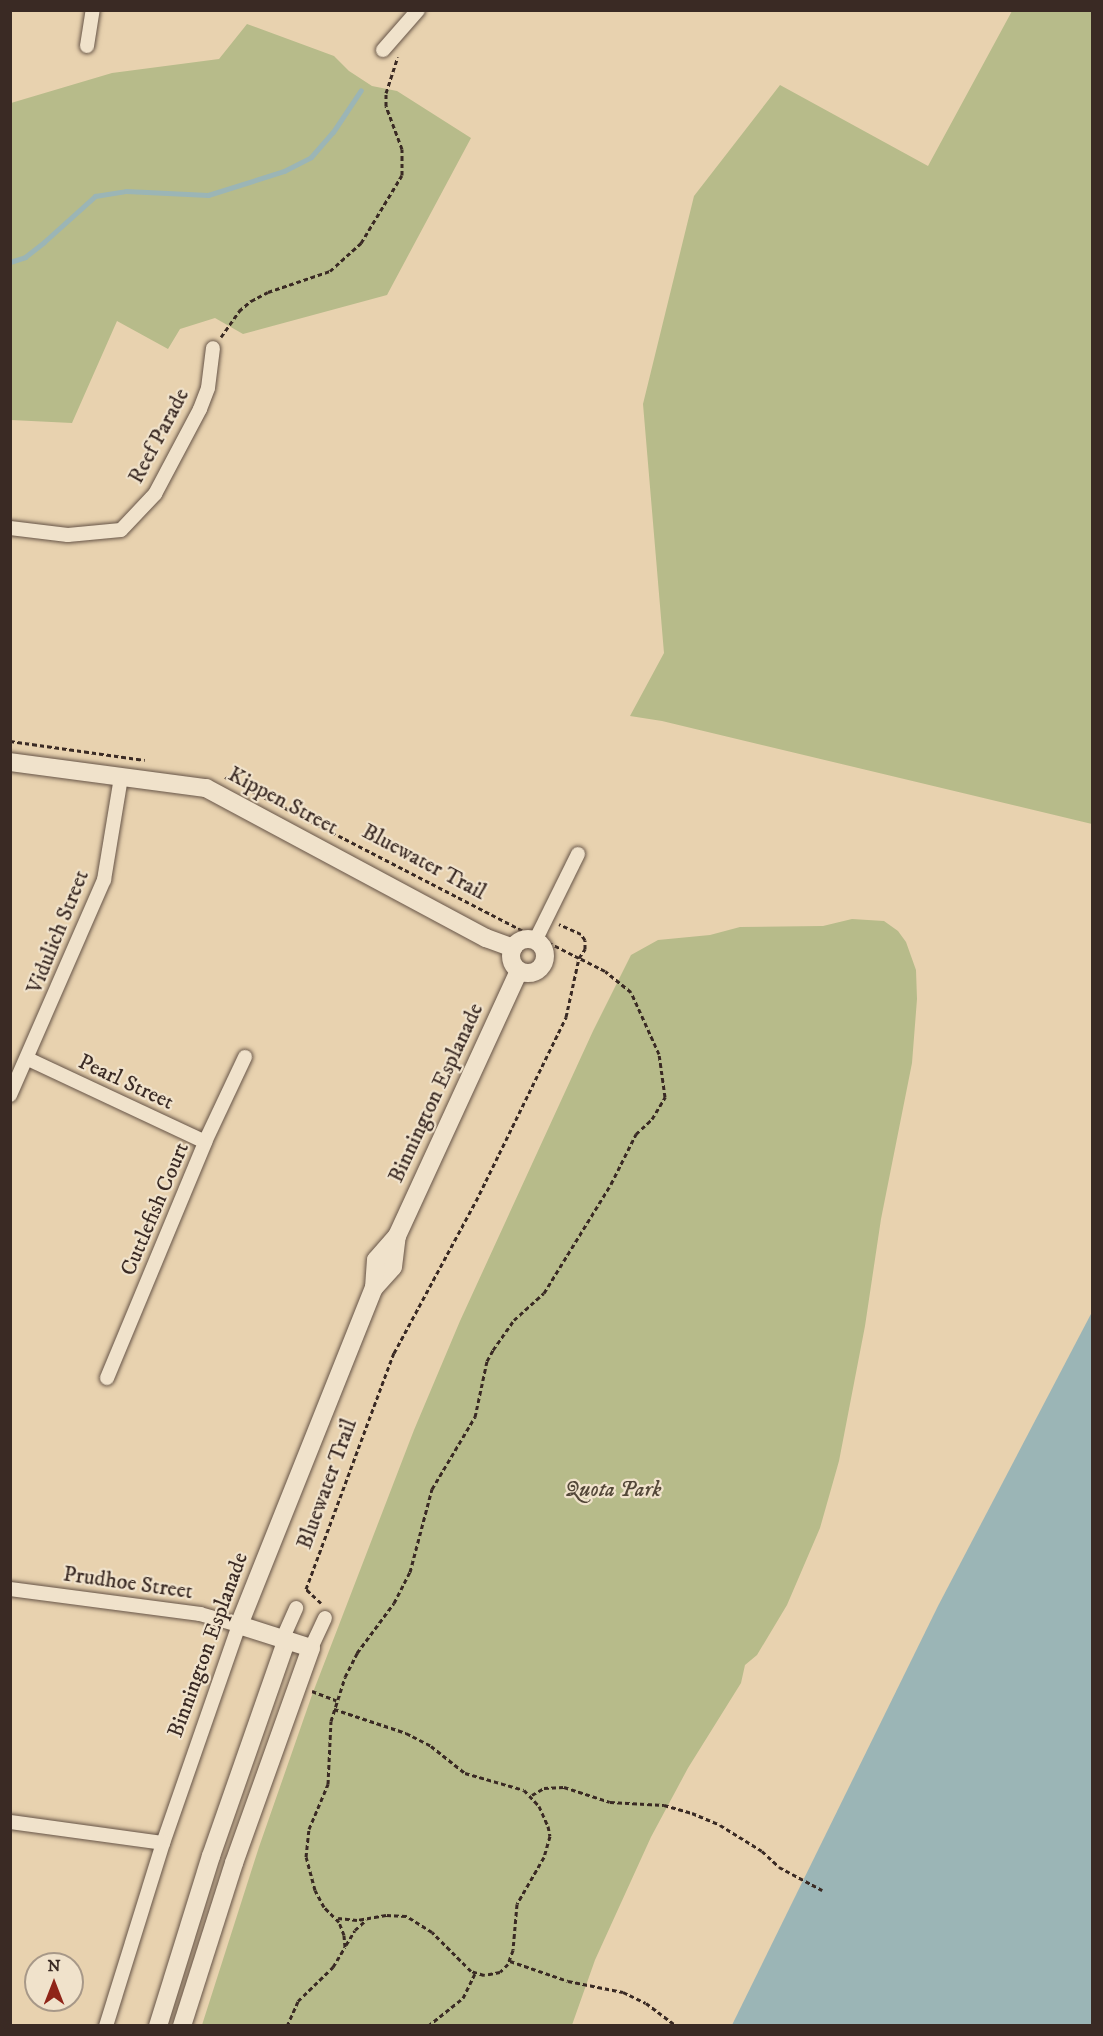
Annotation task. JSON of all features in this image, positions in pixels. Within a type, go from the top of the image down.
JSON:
[{"type":"street","points":[[87,46],[93,10]]},
{"type":"street","points":[[383,50],[418,10]]},
{"type":"street","name":"Reef Parade","points":[[10,528],[68,535],[121,530],[155,494],[200,409],[208,388],[213,348]]},
{"type":"street","name":"Kippen Street","points":[[10,762],[206,788],[486,938],[513,948]]},
{"type":"street","name":"Vidulich Street","points":[[10,1095],[28,1059],[104,880],[121,777]]},
{"type":"street","points":[[536,939],[578,854]]},
{"type":"street","points":[[525,939],[536,939],[544,949],[543,964],[534,972],[519,971],[511,961],[513,948],[525,939]]},
{"type":"street","name":"Binnington Esplanade","points":[[106,2025],[163,1843],[239,1625],[374,1288],[393,1267],[397,1236],[519,971]]},
{"type":"street","name":"Cuttlefish Court","points":[[107,1378],[205,1142],[245,1058]]},
{"type":"street","name":"Pearl Street","points":[[28,1059],[205,1142]]},
{"type":"street","name":"Prudhoe Street","points":[[10,1589],[190,1612],[239,1625]]},
{"type":"street","points":[[158,2025],[212,1856],[296,1608]]},
{"type":"street","points":[[182,2025],[234,1863],[311,1648],[325,1618]]},
{"type":"street","points":[[239,1625],[311,1648]]},
{"type":"street","points":[[10,1822],[163,1843]]},
{"type":"path","points":[[213,348],[245,306],[268,292],[330,271],[347,259],[361,243],[402,175],[402,149],[386,106],[386,93],[396,70]]},
{"type":"path","points":[[10,741],[148,761]]},
{"type":"path","name":"Bluewater Trail","points":[[218,775],[299,813],[509,926],[579,958]]},
{"type":"path","name":"Bluewater Trail","points":[[322,1604],[306,1589],[394,1353],[477,1201],[566,1017],[579,958],[586,945],[581,934],[547,918]]},
{"type":"path","points":[[345,1947],[344,1935],[335,1917],[321,1902],[309,1875],[306,1857],[309,1829],[328,1784],[336,1700],[357,1653],[394,1603],[410,1572],[432,1489],[475,1417],[488,1361],[493,1350],[514,1320],[544,1293],[611,1184],[636,1134],[652,1119],[663,1104],[666,1089],[659,1054],[633,996],[625,985],[579,958]]},
{"type":"path","points":[[305,1688],[336,1700]]},
{"type":"path","points":[[334,1708],[406,1733],[431,1746],[465,1773],[519,1788],[532,1795],[546,1820],[549,1841],[544,1857],[517,1904],[516,1934],[510,1961],[500,1972],[488,1975],[475,1973],[464,1967],[432,1932],[406,1916],[386,1915],[353,1920],[335,1917]]},
{"type":"path","points":[[532,1795],[544,1788],[564,1787],[610,1802],[669,1806],[720,1825],[762,1851],[779,1867],[822,1890]]},
{"type":"path","points":[[287,2025],[298,2001],[338,1963],[355,1930],[368,1918]]},
{"type":"path","points":[[510,1961],[568,1981],[623,1992],[646,2003],[677,2025]]},
{"type":"path","points":[[428,2025],[463,1998],[475,1973]]},
{"type":"green space","points":[[1012,11],[1092,11],[1092,824],[662,721],[630,716],[664,653],[643,404],[694,196],[780,85],[928,166]]},
{"type":"green space","points":[[247,24],[334,56],[349,71],[372,86],[397,91],[471,138],[387,295],[243,334],[215,318],[180,329],[168,349],[117,321],[72,423],[11,420],[11,103],[112,73],[219,59]]},
{"type":"green space","name":"Quota Park","points":[[852,919],[884,921],[898,931],[906,942],[916,970],[917,999],[912,1063],[881,1219],[865,1326],[839,1461],[820,1528],[787,1605],[757,1655],[745,1665],[741,1683],[688,1768],[651,1837],[595,1960],[572,2025],[202,2025],[259,1847],[312,1695],[414,1430],[460,1321],[593,1031],[631,955],[658,940],[710,935],[740,927],[823,926]]},
{"type":"water","points":[[1092,1312],[1092,2025],[732,2025],[938,1606]]},
{"type":"waterway","points":[[10,262],[25,257],[95,196],[126,191],[208,195],[284,171],[311,157],[333,132],[361,90]]}]
